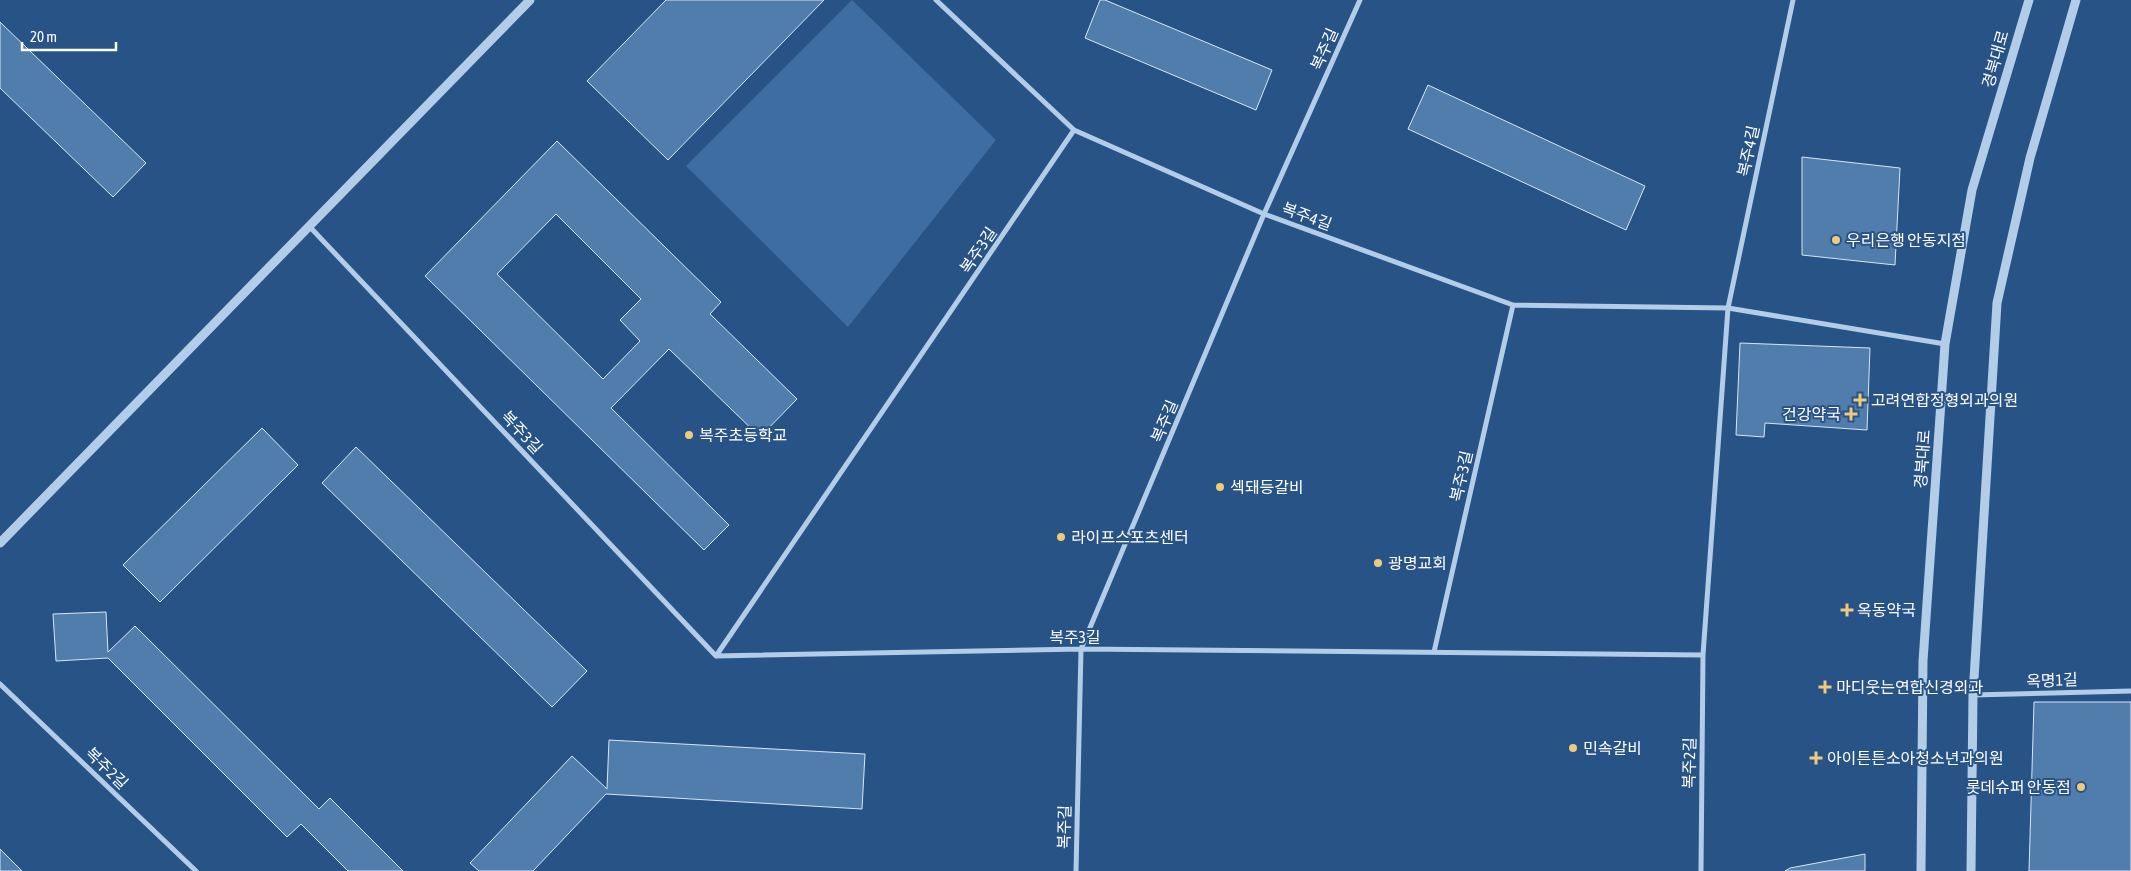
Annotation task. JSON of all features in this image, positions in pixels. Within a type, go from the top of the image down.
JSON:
[{"type":"street","points":[[0,543],[530,0]]},
{"type":"street","name":"복주4길","points":[[936,0],[1074,130],[1264,214],[1513,305],[1728,308],[1945,344]]},
{"type":"street","name":"복주길","points":[[1076,871],[1081,649],[1264,214],[1360,0]]},
{"type":"street","name":"복주4길","points":[[1728,308],[1793,0]]},
{"type":"street","name":"경북대로","points":[[1921,871],[1923,661],[1945,344],[1972,190],[2029,0]]},
{"type":"street","points":[[1971,871],[1973,695],[1997,303],[2030,158],[2076,0]]},
{"type":"street","name":"복주3길","points":[[716,656],[1074,130]]},
{"type":"street","name":"복주3길","points":[[309,226],[716,656],[1081,649],[1703,655]]},
{"type":"street","name":"복주3길","points":[[1434,652],[1513,305]]},
{"type":"street","name":"복주2길","points":[[1701,871],[1703,655],[1728,308]]},
{"type":"street","name":"복주2길","points":[[0,684],[196,871]]},
{"type":"street","name":"옥명1길","points":[[1973,695],[2131,691]]},
{"type":"shaded area","points":[[852,0],[996,140],[848,327],[686,166]]},
{"type":"building","points":[[666,0],[824,0],[668,160],[587,81]]},
{"type":"building","points":[[1100,0],[1105,0],[1272,70],[1256,110],[1085,38]]},
{"type":"building","points":[[0,22],[146,163],[113,197],[0,88]]},
{"type":"building","points":[[1428,85],[1645,186],[1626,230],[1408,129]]},
{"type":"building","points":[[557,141],[721,302],[710,314],[797,399],[760,437],[669,349],[611,408],[729,525],[704,550],[425,276]],"holes":[[[556,214],[641,299],[620,320],[640,341],[603,379],[497,274]]]},
{"type":"building","points":[[1802,157],[1900,168],[1895,265],[1802,255]]},
{"type":"building","points":[[1740,343],[1870,348],[1867,430],[1765,423],[1764,437],[1736,435]]},
{"type":"building","points":[[262,428],[298,465],[160,602],[123,565]]},
{"type":"building","points":[[356,447],[587,671],[552,707],[322,483]]},
{"type":"building","points":[[106,612],[108,652],[135,626],[319,809],[330,798],[403,871],[348,871],[301,824],[287,837],[108,658],[56,661],[53,614]]},
{"type":"building","name":"롯데슈퍼 안동점","points":[[2034,702],[2131,702],[2131,871],[2029,871]]},
{"type":"building","points":[[609,740],[865,754],[862,809],[606,794],[533,871],[479,871],[470,863],[572,756],[607,789]]},
{"type":"building","points":[[0,849],[22,871],[0,871]]},
{"type":"building","points":[[1865,854],[1865,871],[1785,871],[1790,868]]},
{"type":"place","name":"우리은행 안동지점","points":[[1836,240]]},
{"type":"place","name":"고려연합정형외과의원","points":[[1860,400]]},
{"type":"place","name":"건강약국","points":[[1851,414]]},
{"type":"place","name":"복주초등학교","points":[[689,435]]},
{"type":"place","name":"섹돼등갈비","points":[[1220,487]]},
{"type":"place","name":"라이프스포츠센터","points":[[1061,537]]},
{"type":"place","name":"광명교회","points":[[1378,563]]},
{"type":"place","name":"옥동약국","points":[[1847,610]]},
{"type":"place","name":"마디웃는연합신경외과","points":[[1825,687]]},
{"type":"place","name":"민속갈비","points":[[1573,748]]},
{"type":"place","name":"아이튼튼소아청소년과의원","points":[[1816,758]]},
{"type":"place","name":"롯데슈퍼 안동점","points":[[2081,787]]}]
